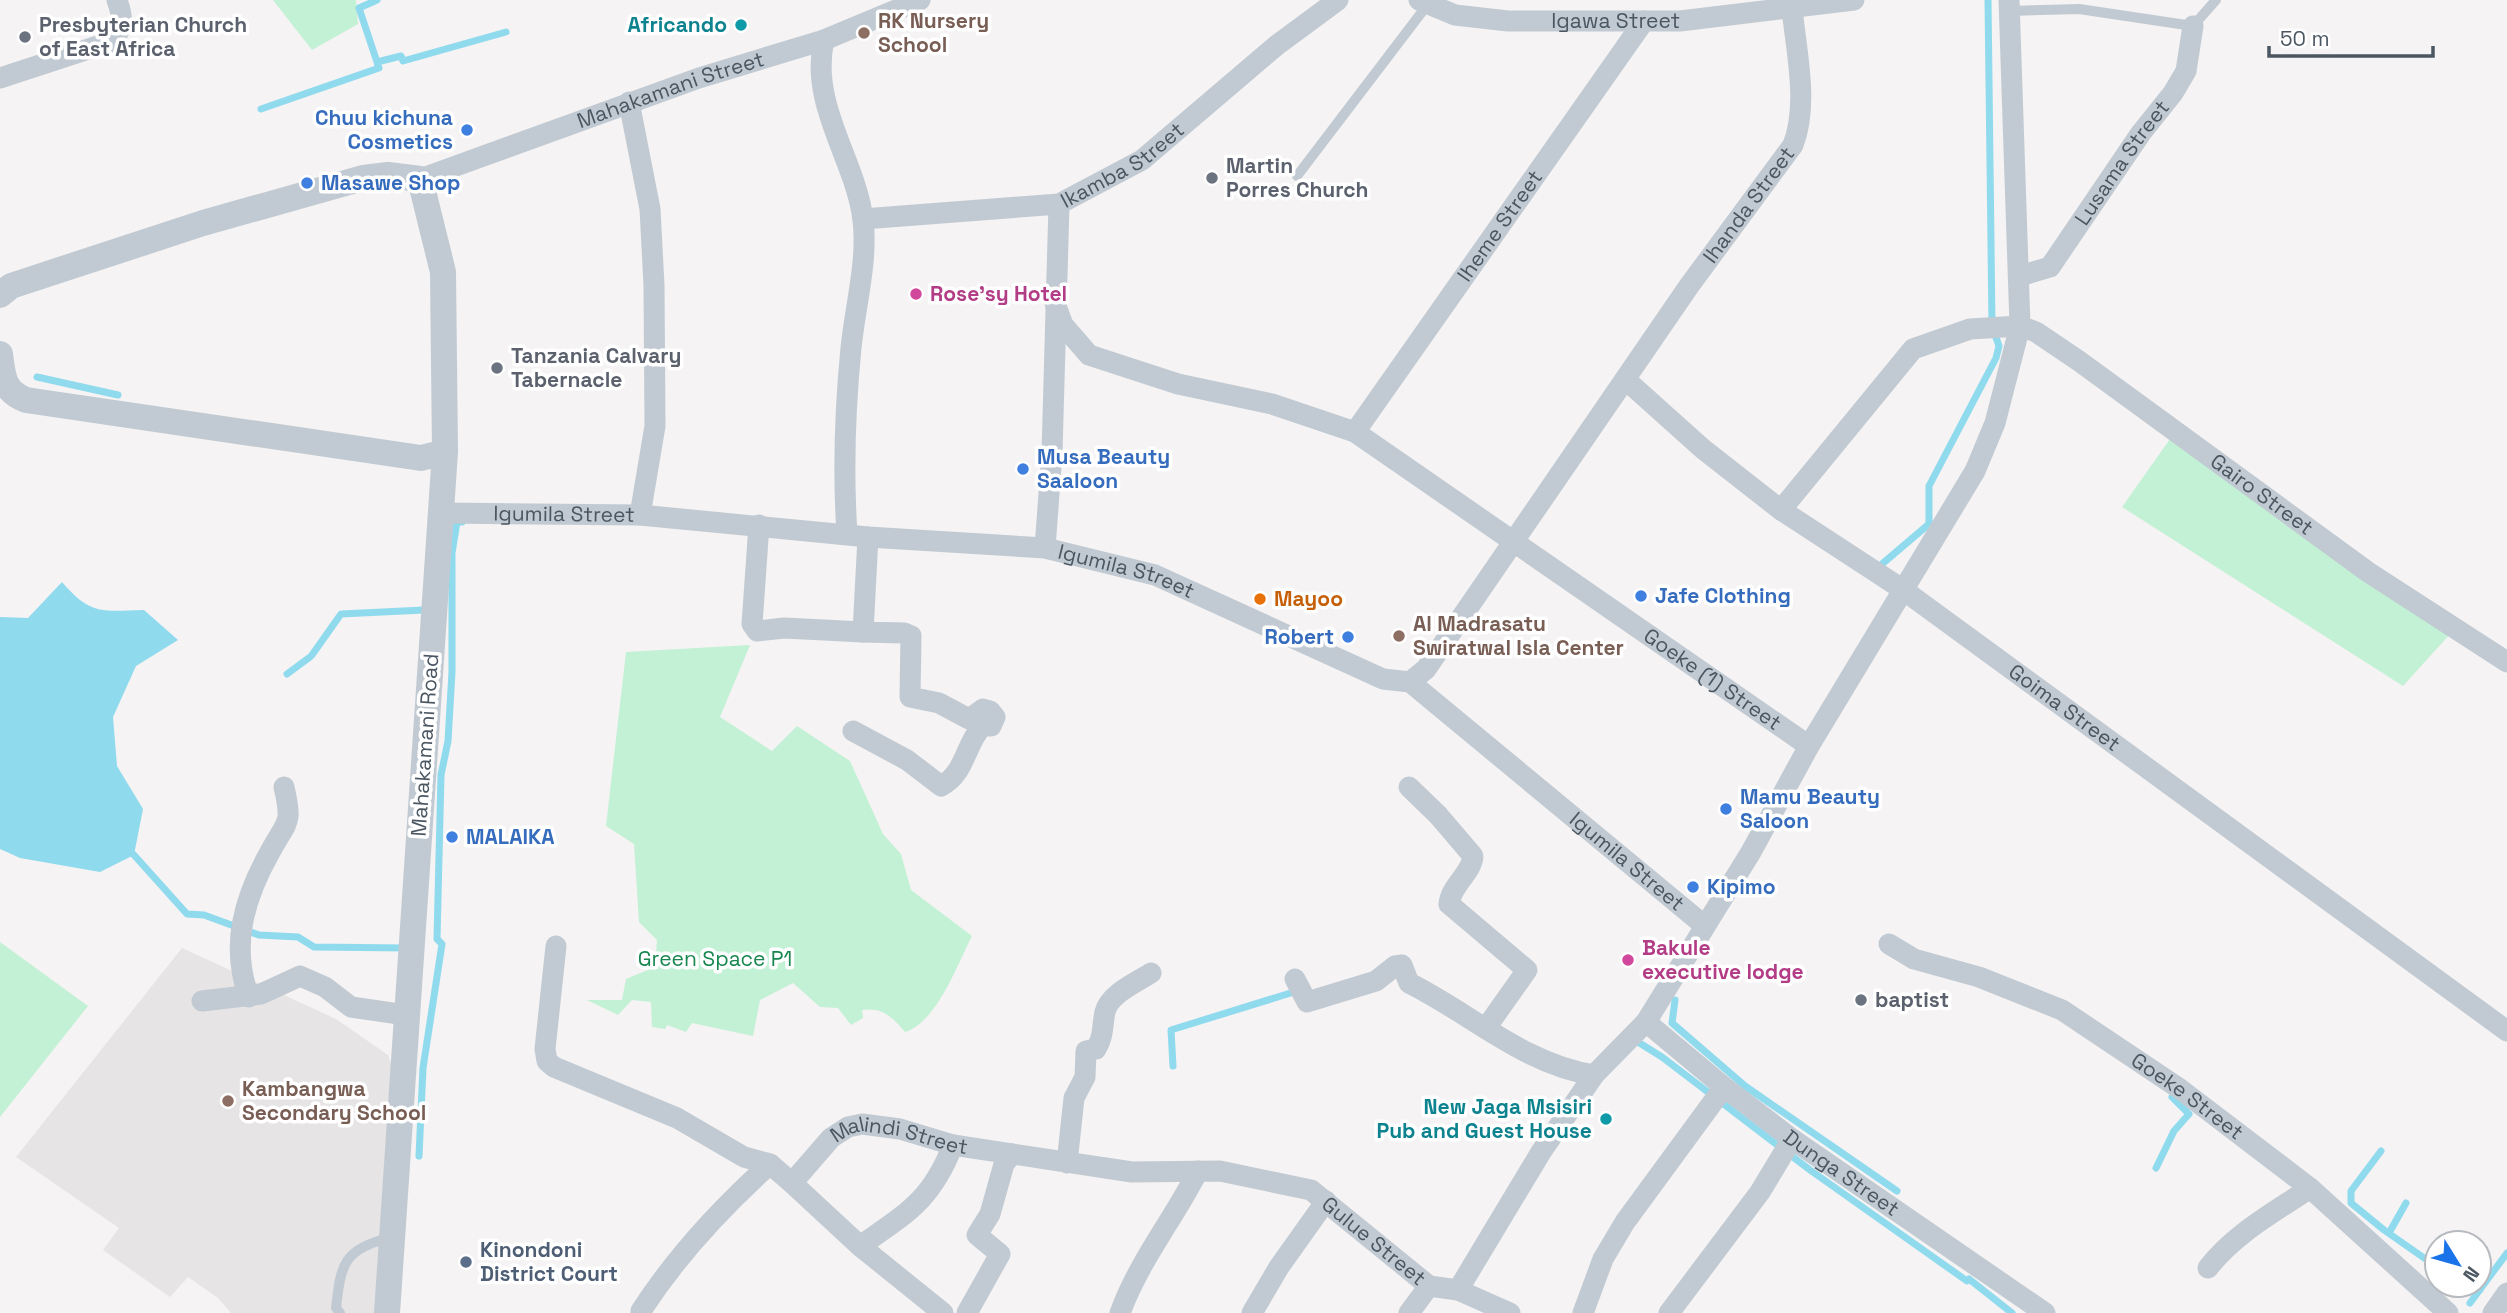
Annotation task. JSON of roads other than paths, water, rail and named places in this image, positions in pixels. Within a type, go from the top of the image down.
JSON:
[{"type":"street","points":[[0,78],[113,41],[122,29],[122,16],[117,0]]},
{"type":"street","name":"Mahakamani Street","points":[[420,178],[629,102],[824,40],[920,0]]},
{"type":"street","name":"Ikamba Street","points":[[863,219],[1059,204],[1142,160],[1276,45],[1338,0]]},
{"type":"street","name":"Igawa Street","points":[[1423,2],[1455,15],[1508,21],[1680,22],[1854,0]]},
{"type":"street","points":[[1510,1313],[1458,1290],[1541,1152],[1594,1075],[1646,1022],[1751,852],[1808,746],[1975,471],[1995,423],[2020,326],[2010,6]]},
{"type":"street","name":"Ihanda Street","points":[[1410,682],[1426,670],[1689,286],[1793,145],[1799,130],[1800,105],[1792,8]]},
{"type":"street","name":"Iheme Street","points":[[1355,432],[1644,21]]},
{"type":"street","name":"Lusama Street","points":[[2020,276],[2050,267],[2141,134],[2173,93],[2186,71],[2193,26]]},
{"type":"street","points":[[824,40],[820,68],[825,97],[863,219],[848,384],[863,632]]},
{"type":"street","points":[[629,102],[650,209],[654,285],[655,426],[640,515]]},
{"type":"street","points":[[0,295],[11,286],[203,223],[323,189],[388,175],[420,178]]},
{"type":"street","name":"Mahakamani Road","points":[[387,1313],[443,513],[445,452],[443,272],[420,178]]},
{"type":"street","points":[[1045,548],[1052,453],[1059,204]]},
{"type":"street","name":"Goeke (1) Street","points":[[1055,303],[1063,325],[1089,355],[1178,384],[1272,404],[1355,432],[1808,746]]},
{"type":"street","points":[[1781,510],[1913,349],[1970,329],[2020,326]]},
{"type":"street","name":"Gairo Street","points":[[2020,326],[2036,332],[2079,361],[2368,572],[2507,662]]},
{"type":"street","points":[[0,355],[4,386],[13,395],[26,400],[421,458],[445,452]]},
{"type":"street","name":"Goima Street","points":[[1626,380],[1703,449],[1781,510],[1902,589],[2507,1031]]},
{"type":"street","name":"Igumila Street","points":[[443,513],[640,515],[857,536],[1045,548],[1155,575],[1383,679],[1410,682],[1704,926]]},
{"type":"street","points":[[758,525],[752,624],[757,631],[784,628],[904,633],[911,636],[911,699],[939,703],[972,719],[983,709],[990,711],[995,717],[991,726],[982,726],[971,739],[961,768],[941,786],[907,760],[853,731]]},
{"type":"street","points":[[248,997],[238,948],[249,897],[271,850],[286,830],[289,812],[284,787]]},
{"type":"street","points":[[1409,787],[1438,815],[1473,856],[1472,864],[1458,881],[1449,904],[1527,970],[1486,1028]]},
{"type":"street","name":"Goeke Street","points":[[1889,944],[1914,960],[1979,976],[2062,1010],[2180,1089],[2310,1188],[2448,1313]]},
{"type":"street","points":[[556,946],[545,1049],[547,1060],[554,1067],[677,1118],[744,1157],[770,1164],[860,1246],[943,1313]]},
{"type":"street","points":[[1295,979],[1307,1002],[1376,981],[1395,966],[1402,965],[1409,983],[1511,1045],[1581,1073],[1594,1075]]},
{"type":"street","points":[[1067,1163],[1074,1098],[1085,1077],[1086,1051],[1096,1049],[1103,1037],[1109,1004],[1128,987],[1151,973]]},
{"type":"street","points":[[202,1000],[248,997],[300,976],[325,987],[351,1007],[407,1015]]},
{"type":"street","name":"Dunga Street","points":[[1646,1022],[1792,1139],[2038,1311]]},
{"type":"street","points":[[1584,1313],[1603,1259],[1625,1222],[1724,1087]]},
{"type":"street","name":"Malindi Street","points":[[792,1183],[831,1138],[848,1127],[880,1125],[953,1145],[1067,1163],[1132,1172],[1204,1171]]},
{"type":"street","points":[[1669,1313],[1760,1192],[1792,1139]]},
{"type":"street","points":[[860,1246],[915,1208],[938,1181],[953,1145]]},
{"type":"street","points":[[967,1313],[1000,1254],[983,1243],[977,1235],[990,1214],[1004,1164],[1012,1154]]},
{"type":"street","points":[[641,1312],[677,1258],[705,1226],[770,1164]]},
{"type":"street","points":[[1121,1313],[1139,1269],[1204,1171]]},
{"type":"street","name":"Gulue Street","points":[[1204,1171],[1311,1190],[1429,1286],[1458,1290]]},
{"type":"street","points":[[2208,1268],[2220,1252],[2246,1231],[2310,1188]]},
{"type":"street","points":[[1252,1313],[1279,1267],[1326,1202]]},
{"type":"street","points":[[1409,1313],[1429,1286]]},
{"type":"street","points":[[2493,1313],[2507,1293]]},
{"type":"lane","points":[[2010,6],[2079,9],[2193,26],[2216,0]]},
{"type":"lane","points":[[1297,176],[1423,2]]},
{"type":"lane","points":[[340,1313],[336,1308],[340,1271],[361,1245],[393,1236]]},
{"type":"water","points":[[62,582],[81,601],[98,609],[144,610],[178,640],[136,666],[113,717],[117,766],[143,809],[134,855],[100,872],[20,858],[0,849],[0,617],[28,618]]},
{"type":"waterway","points":[[261,109],[379,68],[359,8],[377,0]]},
{"type":"waterway","points":[[1882,564],[1929,524],[1929,486],[1996,358],[1999,346],[1992,326],[1988,0]]},
{"type":"waterway","points":[[378,66],[377,62],[401,56],[403,61],[506,32]]},
{"type":"waterway","points":[[37,377],[118,395]]},
{"type":"waterway","points":[[419,1156],[423,1068],[442,944],[437,939],[441,775],[448,741],[452,672],[452,553],[457,522],[462,522]]},
{"type":"waterway","points":[[312,655],[341,614],[424,610]]},
{"type":"waterway","points":[[287,674],[310,657]]},
{"type":"waterway","points":[[134,855],[187,914],[204,915],[259,935],[298,937],[314,947],[407,948]]},
{"type":"waterway","points":[[1173,1066],[1171,1030],[1297,991]]},
{"type":"waterway","points":[[1675,1000],[1672,1023],[1745,1086],[1897,1191]]},
{"type":"waterway","points":[[1633,1039],[1662,1057],[1810,1170],[1967,1281],[1969,1279],[2012,1313]]},
{"type":"waterway","points":[[2156,1168],[2174,1131],[2189,1114],[2172,1097]]},
{"type":"waterway","points":[[2381,1151],[2351,1191],[2351,1203],[2423,1257]]},
{"type":"waterway","points":[[2389,1233],[2406,1203]]},
{"type":"waterway","points":[[2470,1303],[2507,1253]]},
{"type":"place","name":"Africando","points":[[741,25]]},
{"type":"place","name":"RK Nursery School","points":[[864,33]]},
{"type":"place","name":"Presbyterian Church of East Africa","points":[[25,37]]},
{"type":"place","name":"Chuu kichuna Cosmetics","points":[[467,130]]},
{"type":"place","name":"Martin Porres Church","points":[[1212,178]]},
{"type":"place","name":"Masawe Shop","points":[[307,183]]},
{"type":"place","name":"Rose'sy Hotel","points":[[916,294]]},
{"type":"place","name":"Tanzania Calvary Tabernacle","points":[[497,368]]},
{"type":"place","name":"Musa Beauty Saaloon","points":[[1023,469]]},
{"type":"place","name":"Jafe Clothing","points":[[1641,596]]},
{"type":"place","name":"Mayoo","points":[[1260,599]]},
{"type":"place","name":"Al Madrasatu Swiratwal Isla Center","points":[[1399,636]]},
{"type":"place","name":"Robert","points":[[1348,637]]},
{"type":"place","name":"Mamu Beauty Saloon","points":[[1726,809]]},
{"type":"place","name":"MALAIKA","points":[[452,837]]},
{"type":"place","name":"Kipimo","points":[[1693,887]]},
{"type":"place","name":"Bakule executive lodge","points":[[1628,960]]},
{"type":"place","name":"baptist","points":[[1861,1000]]},
{"type":"place","name":"Kambangwa Secondary School","points":[[228,1101]]},
{"type":"place","name":"New Jaga Msisiri Pub and Guest House","points":[[1606,1119]]},
{"type":"place","name":"Kinondoni District Court","points":[[466,1262]]},
{"type":"park label","name":"Green Space P1","points":[[715,959]]}]
